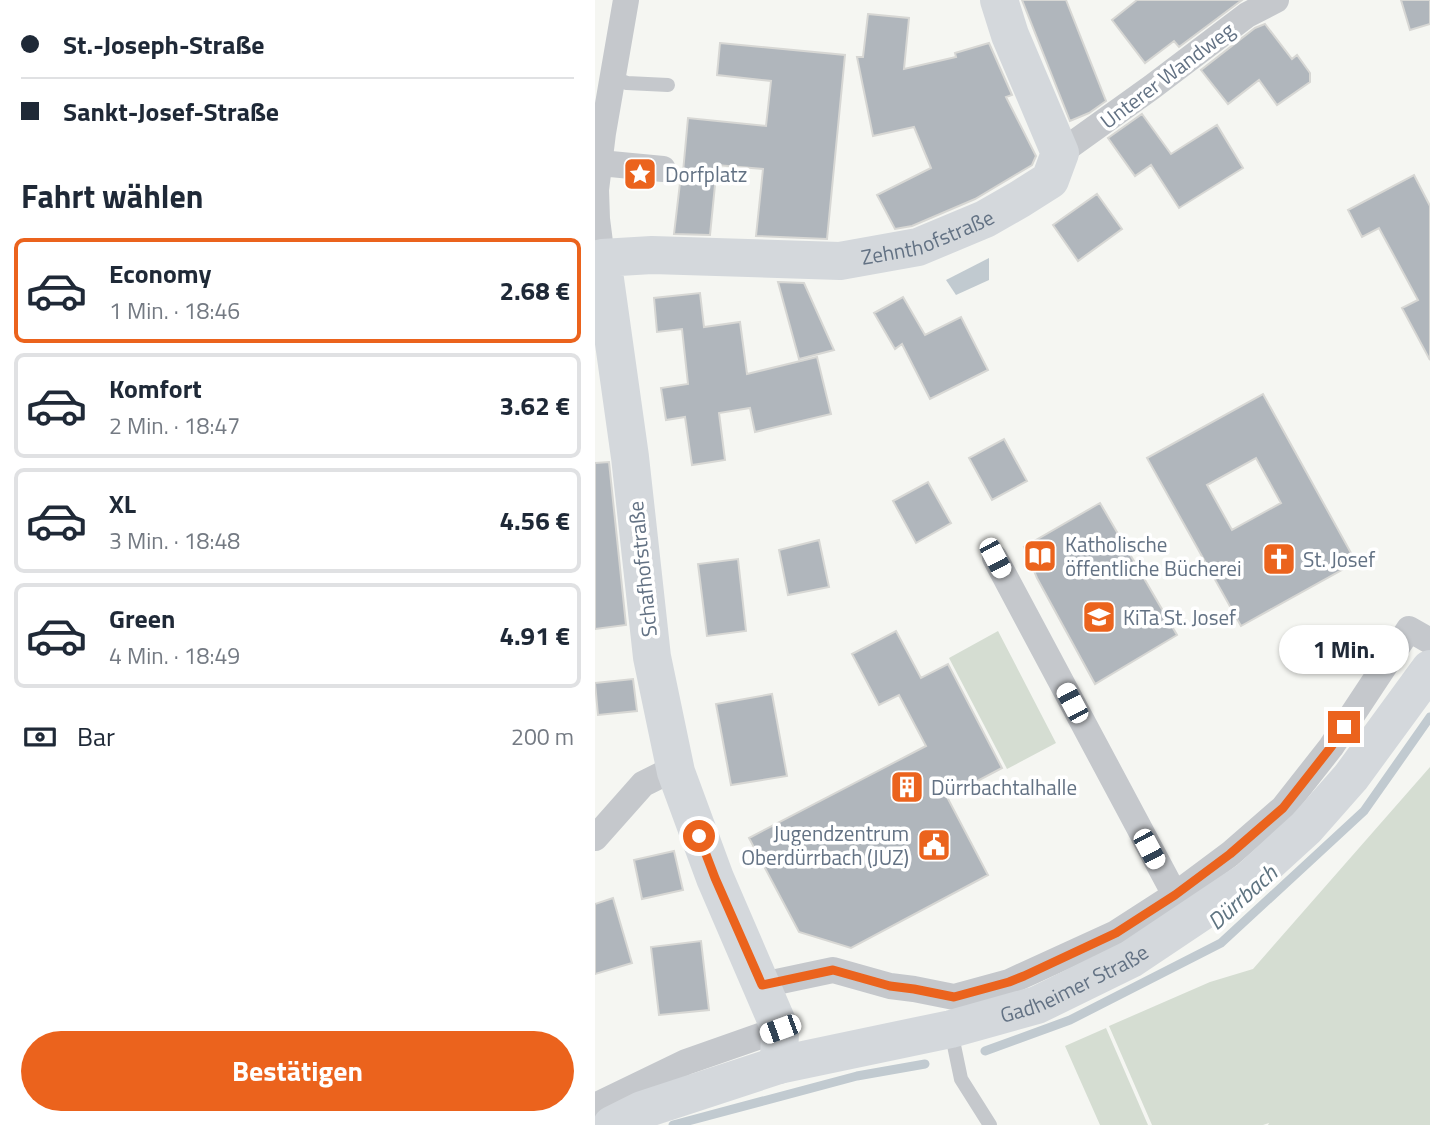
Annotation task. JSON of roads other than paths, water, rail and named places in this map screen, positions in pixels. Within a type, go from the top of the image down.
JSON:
[{"type":"street","points":[[999,0],[1010,35],[1060,153]]},
{"type":"street","name":"Unterer Wandweg","points":[[1060,153],[1247,15],[1276,0]]},
{"type":"street","points":[[602,258],[596,190],[624,7]]},
{"type":"street","name":"Zehnthofstraße","points":[[602,258],[652,255],[839,261],[918,247],[985,219],[1050,180],[1060,153]]},
{"type":"street","points":[[600,163],[663,169]]},
{"type":"street","name":"Schafhofstraße","points":[[602,258],[630,457],[652,657],[676,772],[715,878],[762,985],[780,1047]]},
{"type":"street","points":[[995,558],[1175,895]]},
{"type":"street","points":[[762,985],[833,970],[890,986],[954,997],[1009,982],[1116,933],[1175,895],[1230,854],[1283,808],[1331,747],[1409,629],[1430,641]]},
{"type":"street","name":"Gadheimer Straße","points":[[612,1125],[780,1047],[951,1029],[1037,1005],[1131,959],[1249,880],[1306,828],[1351,777],[1430,669]]},
{"type":"street","points":[[595,838],[643,784],[661,775],[676,772]]},
{"type":"street","points":[[595,1106],[686,1062],[780,1047]]},
{"type":"lane","points":[[612,79],[627,83],[668,85]]},
{"type":"lane","points":[[951,1029],[961,1079],[990,1125]]},
{"type":"waterway","name":"Dürrbach","points":[[985,1051],[1070,1020],[1221,943],[1364,811],[1430,717]]},
{"type":"waterway","name":"Dürrbach","points":[[673,1125],[857,1076],[925,1064]]},
{"type":"place","name":"Dorfplatz","points":[[640,174]]},
{"type":"place","name":"Katholische öffentliche Bücherei","points":[[1040,556]]},
{"type":"place","name":"St. Josef","points":[[1279,559]]},
{"type":"place","name":"KiTa St. Josef","points":[[1099,617]]},
{"type":"place","name":"Dürrbachtalhalle","points":[[907,787]]},
{"type":"place","name":"Jugendzentrum Oberdürrbach (JUZ)","points":[[934,845]]}]
